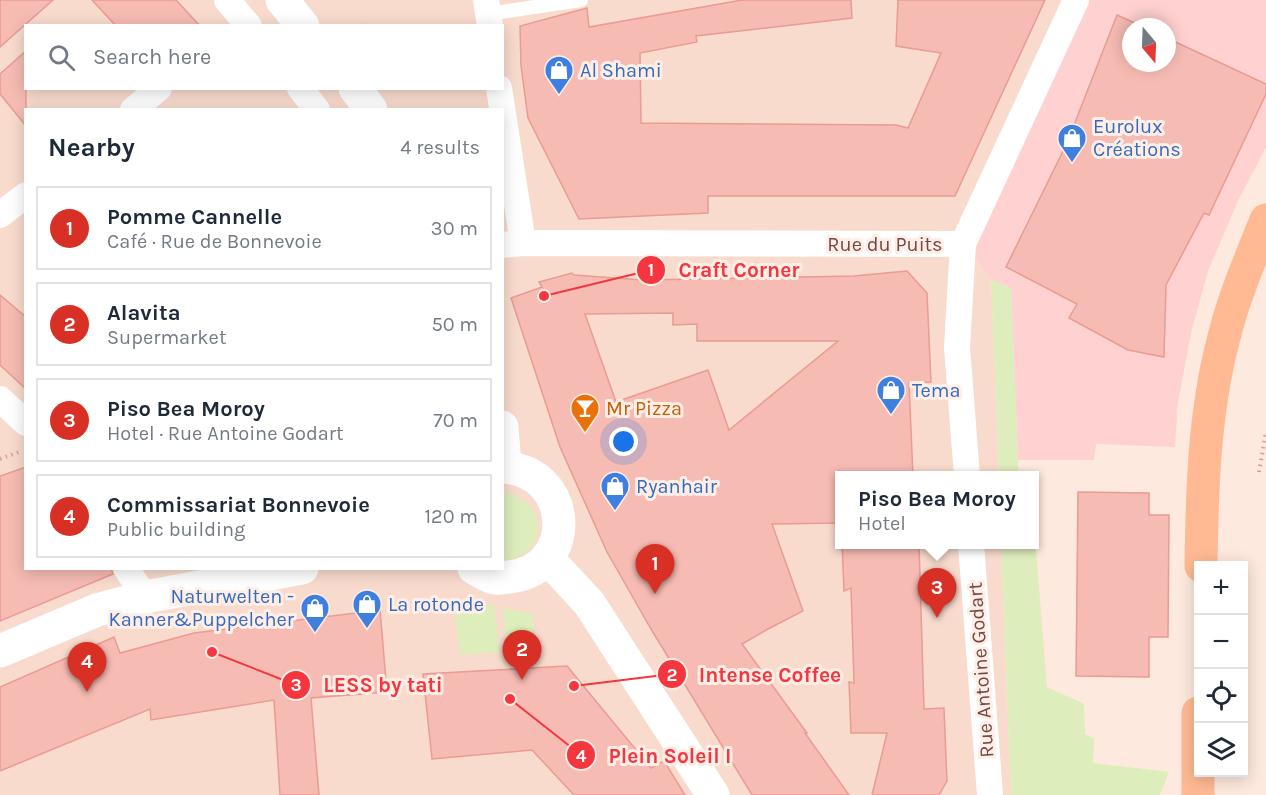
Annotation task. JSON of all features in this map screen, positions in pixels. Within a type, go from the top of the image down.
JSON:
[{"type":"main road","points":[[282,0],[301,24]]},
{"type":"main road","points":[[356,90],[370,108]]},
{"type":"main road","points":[[1201,561],[1203,474],[1210,407],[1222,342],[1239,285],[1266,220]]},
{"type":"main road","points":[[478,570],[495,578],[524,575],[547,558],[559,536],[559,511],[548,488],[529,472],[504,467]]},
{"type":"main road","points":[[547,558],[589,603],[713,795]]},
{"type":"main road","points":[[0,651],[97,610],[145,597],[291,570]]},
{"type":"main road","points":[[1198,723],[1198,795]]},
{"type":"street","points":[[227,0],[247,24]]},
{"type":"street","name":"Rue du Puits","points":[[513,244],[963,244],[1076,0]]},
{"type":"street","points":[[135,108],[157,90]]},
{"type":"street","points":[[302,90],[315,108]]},
{"type":"street","points":[[499,90],[501,108]]},
{"type":"street","points":[[504,144],[513,244]]},
{"type":"street","points":[[0,215],[24,197]]},
{"type":"street","points":[[963,244],[957,347],[966,471]]},
{"type":"street","points":[[0,399],[24,421]]},
{"type":"street","name":"Rue Antoine Godart","points":[[972,549],[990,795]]},
{"type":"street","points":[[127,570],[145,597]]},
{"type":"lane","points":[[488,13],[581,0]]},
{"type":"path","points":[[1259,472],[1266,431]]},
{"type":"path","points":[[0,459],[24,450]]},
{"type":"shaded area","points":[[0,0],[1076,0],[963,244],[991,279],[999,471],[835,471],[835,549],[1001,549],[1011,795],[0,795]]},
{"type":"shaded area","points":[[1076,0],[1266,0],[1266,147],[1239,199],[1208,271],[1192,329],[1178,402],[1175,447],[1096,444],[1094,460],[1018,460],[1011,289],[991,279],[963,244]]},
{"type":"green space","points":[[991,279],[1011,288],[1018,470],[999,471]]},
{"type":"green space","points":[[504,493],[518,497],[529,505],[536,516],[538,528],[535,539],[529,550],[518,557],[504,560]]},
{"type":"green space","points":[[1001,549],[1036,549],[1047,687],[1084,704],[1085,734],[1094,739],[1093,763],[1169,772],[1160,795],[1011,795]]},
{"type":"green space","points":[[494,605],[500,652],[460,655],[454,608]]},
{"type":"green space","points":[[503,608],[533,614],[535,651],[506,652]]},
{"type":"building","points":[[0,0],[53,0],[24,24],[0,47]]},
{"type":"building","points":[[92,0],[176,0],[198,24],[114,24]]},
{"type":"building","points":[[742,0],[851,0],[852,18],[696,36],[697,42],[640,53],[641,123],[896,125],[908,128],[941,53],[896,46],[898,0],[1045,0],[955,196],[708,196],[708,213],[579,219],[528,118],[521,66],[520,26],[587,8],[589,27]]},
{"type":"building","points":[[1117,15],[1124,18],[1122,72],[1176,72],[1176,42],[1266,84],[1266,94],[1209,215],[1204,213],[1166,285],[1164,357],[1128,350],[1069,318],[1077,304],[1006,267],[1067,143]]},
{"type":"building","points":[[24,53],[26,108],[24,108],[24,124],[0,94],[0,74]]},
{"type":"building","points":[[907,271],[927,293],[931,382],[909,383],[913,471],[835,471],[835,523],[772,524],[803,611],[742,644],[849,795],[752,795],[607,552],[560,447],[511,298],[542,287],[539,282],[572,273],[642,280],[854,276]],"holes":[[[673,313],[673,325],[697,324],[697,341],[838,341],[729,430],[708,370],[616,402],[585,314]]]},
{"type":"building","points":[[0,295],[24,315],[24,387],[0,365]]},
{"type":"building","points":[[24,468],[24,570],[112,570],[113,574],[0,621],[0,476]]},
{"type":"building","points":[[1078,492],[1149,493],[1149,515],[1169,515],[1168,637],[1149,637],[1149,677],[1076,676]]},
{"type":"building","points":[[842,549],[919,549],[924,709],[944,708],[947,781],[939,795],[872,795],[887,733],[851,733],[849,682],[854,683],[851,588],[844,591]]},
{"type":"building","points":[[380,610],[387,692],[311,698],[319,795],[280,795],[274,700],[151,720],[150,709],[0,771],[0,687],[114,637],[120,653],[194,633]]},
{"type":"building","points":[[567,666],[651,768],[664,761],[685,795],[574,795],[532,750],[432,759],[423,674]]},
{"type":"place","name":"Al Shami","points":[[559,96]]},
{"type":"place","name":"Eurolux Créations","points":[[1072,164]]},
{"type":"place","name":"Craft Corner","points":[[544,296]]},
{"type":"place","name":"Tema","points":[[891,416]]},
{"type":"place","name":"Mr Pizza","points":[[585,434]]},
{"type":"place","name":"Ryanhair","points":[[615,512]]},
{"type":"place","name":"Pomme Cannelle","points":[[655,594]]},
{"type":"place","name":"Piso Bea Moroy","points":[[937,618]]},
{"type":"place","name":"La rotonde","points":[[367,630]]},
{"type":"place","name":"Naturwelten - Kanner&Puppelcher","points":[[315,634]]},
{"type":"place","name":"LESS by tati","points":[[212,652]]},
{"type":"place","name":"Alavita","points":[[522,680]]},
{"type":"place","name":"Intense Coffee","points":[[574,686]]},
{"type":"place","name":"Commissariat Bonnevoie","points":[[87,692]]},
{"type":"place","name":"Plein Soleil I","points":[[510,699]]}]
